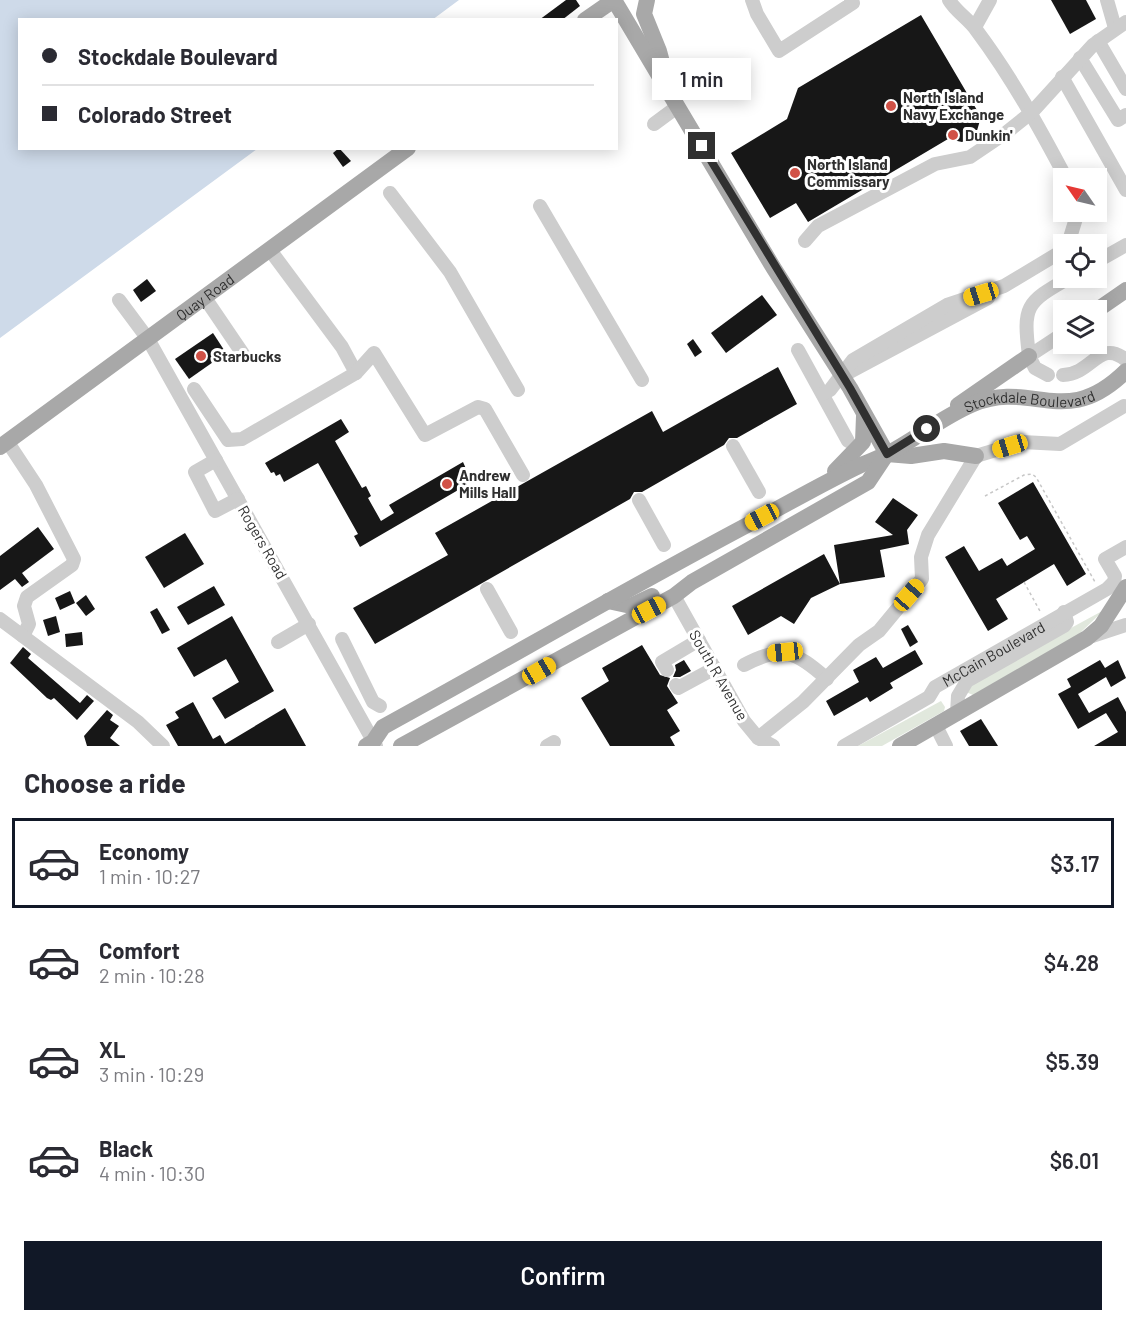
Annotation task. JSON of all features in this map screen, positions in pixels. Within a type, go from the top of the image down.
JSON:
[{"type":"main road","points":[[588,18],[614,0],[842,375],[887,454]]},
{"type":"main road","points":[[646,0],[644,14],[659,51],[674,101]]},
{"type":"main road","name":"Quay Road","points":[[4,444],[405,150]]},
{"type":"main road","points":[[1107,303],[1126,290]]},
{"type":"main road","points":[[947,416],[963,400],[1029,356]]},
{"type":"main road","name":"Stockdale Boulevard","points":[[374,745],[383,727],[814,489],[887,454],[947,416],[973,404],[993,399],[1023,398],[1056,403],[1075,401],[1102,391],[1126,371]]},
{"type":"main road","points":[[814,489],[855,454],[863,442],[864,414]]},
{"type":"main road","points":[[887,454],[911,456],[944,451],[976,456]]},
{"type":"main road","points":[[401,746],[675,596],[692,582],[868,482],[887,454]]},
{"type":"main road","points":[[900,746],[1087,638],[1101,626],[1120,585]]},
{"type":"main road","points":[[608,601],[632,606],[656,594],[665,592],[675,596]]},
{"type":"street","points":[[752,0],[757,14],[778,51],[853,3],[851,0]]},
{"type":"street","points":[[949,0],[975,27],[1032,112],[1061,168]]},
{"type":"street","points":[[975,27],[990,0]]},
{"type":"street","points":[[1107,0],[1126,39]]},
{"type":"street","points":[[805,242],[818,226],[935,164],[970,157],[1032,112],[1080,58],[1120,25]]},
{"type":"street","points":[[1098,41],[1126,89]]},
{"type":"street","points":[[1080,58],[1118,120],[1126,115]]},
{"type":"street","points":[[1062,77],[1126,190]]},
{"type":"street","points":[[654,124],[674,101]]},
{"type":"street","points":[[390,193],[450,272],[518,390]]},
{"type":"street","points":[[540,206],[642,381]]},
{"type":"street","points":[[1107,256],[1126,245]]},
{"type":"street","points":[[270,250],[342,347],[356,373]]},
{"type":"street","points":[[842,375],[999,291],[1053,257]]},
{"type":"street","points":[[823,394],[853,360],[929,309],[952,297],[1004,286]]},
{"type":"street","points":[[1048,375],[1035,368],[1029,356],[1024,321],[1029,307],[1039,295],[1053,287]]},
{"type":"street","points":[[952,297],[952,316]]},
{"type":"street","points":[[205,298],[243,354]]},
{"type":"street","name":"Rogers Road","points":[[119,300],[148,339],[338,675],[374,745]]},
{"type":"street","points":[[1029,356],[1053,340]]},
{"type":"street","points":[[798,350],[848,441]]},
{"type":"street","points":[[1064,375],[1087,368],[1103,352],[1117,352],[1126,360]]},
{"type":"street","points":[[194,389],[228,440],[242,439],[356,373],[374,353],[425,435],[478,407],[485,409],[523,475]]},
{"type":"street","points":[[758,738],[777,724],[826,679],[859,645],[879,631],[922,579],[921,557],[928,535],[976,456],[1022,442],[1060,444],[1124,406]]},
{"type":"street","points":[[4,444],[36,485],[74,559],[72,565],[27,597],[24,606],[29,624],[23,636]]},
{"type":"street","points":[[733,446],[759,492]]},
{"type":"street","points":[[216,460],[195,472],[215,511],[238,499]]},
{"type":"street","points":[[639,500],[664,545]]},
{"type":"street","points":[[1120,585],[1105,559],[1126,547]]},
{"type":"street","name":"McCain Boulevard","points":[[844,746],[929,697],[935,687],[1064,612],[1120,585]]},
{"type":"street","points":[[487,589],[511,632]]},
{"type":"street","name":"South R Avenue","points":[[675,596],[744,721],[758,738],[773,746]]},
{"type":"street","points":[[957,714],[958,696],[967,681],[1064,626],[1067,622],[1064,612]]},
{"type":"street","points":[[0,619],[138,722],[163,746]]},
{"type":"street","points":[[278,642],[309,624]]},
{"type":"street","points":[[1087,638],[1126,626]]},
{"type":"street","points":[[342,639],[373,702],[380,706]]},
{"type":"street","points":[[667,670],[662,662],[699,640]]},
{"type":"street","points":[[744,665],[765,654],[785,652],[805,659],[826,679]]},
{"type":"street","points":[[338,675],[354,666]]},
{"type":"street","points":[[676,685],[678,688],[715,668]]},
{"type":"street","points":[[954,676],[948,693],[957,714]]},
{"type":"street","points":[[777,724],[782,746]]},
{"type":"street","points":[[936,726],[946,746]]},
{"type":"path","points":[[985,496],[1024,475],[1032,474],[1036,477],[1097,585]]},
{"type":"path","points":[[1024,582],[1043,616]]},
{"type":"shaded area","points":[[1104,610],[1079,634],[973,695],[966,692],[968,684]]},
{"type":"shaded area","points":[[941,701],[945,707],[944,711],[882,746],[858,746]]},
{"type":"water","points":[[0,0],[459,0],[435,18],[18,18],[18,150],[256,150],[0,338]]},
{"type":"building","points":[[566,0],[576,0],[580,6],[565,18],[542,18]]},
{"type":"building","points":[[1051,0],[1086,0],[1096,19],[1070,34]]},
{"type":"building","name":"North Island Navy Exchange","points":[[921,15],[981,117],[976,134],[962,142],[948,139],[808,222],[796,203],[770,218],[731,153],[787,119],[798,88]]},
{"type":"building","points":[[341,150],[351,161],[343,167],[333,153]]},
{"type":"building","points":[[147,279],[156,291],[141,302],[133,290]]},
{"type":"building","points":[[762,295],[777,315],[726,353],[711,333]]},
{"type":"building","name":"Starbucks","points":[[213,333],[226,353],[189,379],[175,359]]},
{"type":"building","points":[[693,339],[702,352],[695,357],[687,344]]},
{"type":"building","points":[[778,367],[797,404],[737,438],[729,438],[724,445],[642,492],[634,492],[630,499],[375,644],[353,608],[448,555],[435,533],[652,411],[663,432]]},
{"type":"building","name":"Andrew Mills Hall","points":[[341,419],[349,432],[335,441],[362,488],[366,486],[371,496],[368,498],[381,521],[394,513],[389,505],[463,462],[472,482],[360,547],[354,536],[358,534],[318,463],[284,482],[280,474],[276,476],[274,472],[271,473],[265,463]]},
{"type":"building","points":[[1033,482],[1086,574],[1067,586],[1054,564],[996,599],[1008,619],[988,631],[945,557],[964,546],[979,571],[1002,558],[1007,566],[1035,549],[1027,536],[1020,540],[998,503]]},
{"type":"building","points":[[893,498],[918,515],[907,530],[909,544],[880,550],[885,577],[840,584],[834,545],[893,535],[875,522]]},
{"type":"building","points":[[38,527],[54,549],[22,573],[29,582],[22,587],[15,579],[0,590],[0,556]]},
{"type":"building","points":[[185,533],[204,564],[164,588],[145,557]]},
{"type":"building","points":[[824,554],[840,584],[811,598],[794,624],[781,616],[748,635],[732,606]]},
{"type":"building","points":[[214,586],[225,605],[188,625],[177,607]]},
{"type":"building","points":[[70,591],[75,603],[60,610],[55,598]]},
{"type":"building","points":[[86,595],[95,609],[86,616],[76,603]]},
{"type":"building","points":[[157,608],[170,630],[162,634],[150,612]]},
{"type":"building","points":[[56,616],[60,632],[48,636],[43,620]]},
{"type":"building","points":[[232,616],[274,691],[225,719],[212,698],[239,682],[226,659],[194,677],[177,648]]},
{"type":"building","points":[[908,625],[918,642],[910,647],[901,629]]},
{"type":"building","points":[[82,632],[83,645],[66,647],[65,634]]},
{"type":"building","points":[[642,645],[660,675],[670,678],[667,686],[678,703],[667,710],[680,731],[670,737],[675,746],[610,746],[581,698],[609,681],[602,668]]},
{"type":"building","points":[[23,647],[31,654],[28,658],[80,703],[87,695],[94,701],[77,720],[54,698],[51,700],[47,698],[10,663]]},
{"type":"building","points":[[915,650],[923,664],[890,683],[893,688],[870,702],[867,697],[834,716],[826,701],[859,682],[853,670],[876,657],[883,668]]},
{"type":"building","points":[[684,660],[691,671],[680,677],[673,677],[676,670],[675,665]]},
{"type":"building","points":[[1100,660],[1105,668],[1118,660],[1126,678],[1111,687],[1106,677],[1078,694],[1089,713],[1118,697],[1126,712],[1126,746],[1094,746],[1118,732],[1106,713],[1078,729],[1058,694],[1071,687],[1067,679]]},
{"type":"building","points":[[193,702],[213,739],[220,735],[225,744],[285,708],[306,746],[178,746],[166,725],[179,718],[175,712]]},
{"type":"building","points":[[107,710],[113,715],[110,720],[119,726],[110,738],[120,746],[87,746],[84,736]]},
{"type":"building","points":[[981,719],[998,746],[969,746],[960,731]]},
{"type":"place","name":"North Island Navy Exchange","points":[[891,106]]},
{"type":"place","name":"Dunkin'","points":[[953,135]]},
{"type":"place","name":"North Island Commissary","points":[[795,173]]},
{"type":"place","name":"Starbucks","points":[[201,356]]},
{"type":"place","name":"Andrew Mills Hall","points":[[447,484]]},
{"type":"route","points":[[702,146],[773,267],[850,388],[887,454],[927,429]]}]
